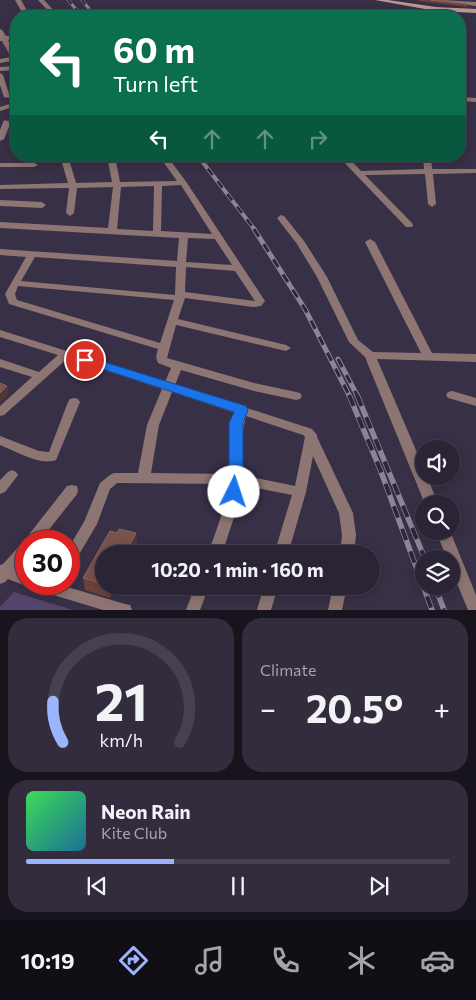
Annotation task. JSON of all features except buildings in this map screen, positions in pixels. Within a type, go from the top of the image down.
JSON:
[{"type":"street","points":[[41,0],[49,10]]},
{"type":"street","points":[[378,0],[436,9],[456,10]]},
{"type":"street","points":[[446,0],[476,4]]},
{"type":"street","points":[[0,30],[2,38],[10,50]]},
{"type":"street","points":[[0,75],[7,96]]},
{"type":"street","points":[[0,139],[7,122]]},
{"type":"street","points":[[66,162],[73,186],[70,213]]},
{"type":"street","points":[[112,162],[117,185],[112,231]]},
{"type":"street","points":[[16,283],[180,296],[253,304],[260,303],[260,298],[167,162]]},
{"type":"street","points":[[348,162],[409,225]]},
{"type":"street","points":[[428,162],[432,204]]},
{"type":"street","points":[[0,165],[34,165]]},
{"type":"street","points":[[359,173],[476,170]]},
{"type":"street","points":[[0,188],[183,183]]},
{"type":"street","points":[[158,184],[158,234]]},
{"type":"street","points":[[0,203],[42,204]]},
{"type":"street","points":[[281,218],[301,243],[322,278],[354,342],[370,354],[428,495]]},
{"type":"street","points":[[0,224],[219,237]]},
{"type":"street","points":[[184,235],[180,296],[163,346],[161,358],[175,365],[254,387],[296,396]]},
{"type":"street","points":[[370,242],[428,356]]},
{"type":"street","points":[[0,252],[239,268]]},
{"type":"street","points":[[32,255],[10,294],[13,302],[163,346]]},
{"type":"street","points":[[173,321],[286,348]]},
{"type":"street","points":[[0,333],[303,430],[311,435],[346,513],[349,530],[348,545]]},
{"type":"street","points":[[0,412],[66,354]]},
{"type":"street","points":[[370,354],[476,358]]},
{"type":"street","points":[[0,363],[40,376]]},
{"type":"street","points":[[144,477],[154,425],[177,368],[175,365]]},
{"type":"street","points":[[452,395],[476,402]]},
{"type":"street","points":[[0,440],[37,456],[52,457],[74,402]]},
{"type":"street","points":[[217,545],[232,506],[236,479],[236,423],[242,410]]},
{"type":"street","points":[[284,545],[300,492],[311,435]]},
{"type":"street","points":[[0,489],[12,475]]},
{"type":"street","points":[[80,541],[90,524],[109,481],[118,478],[236,479],[300,492]]},
{"type":"street","points":[[41,530],[72,490]]},
{"type":"street","points":[[447,540],[475,610]]},
{"type":"street","points":[[15,559],[2,573],[15,577]]},
{"type":"street","points":[[78,595],[125,610]]},
{"type":"street","points":[[193,610],[199,595]]},
{"type":"street","points":[[264,610],[269,595]]},
{"type":"street","points":[[335,610],[338,595]]},
{"type":"shaded area","points":[[14,592],[15,595],[24,595],[73,610],[0,610],[0,607]]},
{"type":"railway","points":[[68,0],[77,10]]},
{"type":"railway","points":[[82,0],[90,10]]},
{"type":"railway","points":[[203,162],[255,230]]},
{"type":"railway","points":[[254,229],[305,309],[349,395]]},
{"type":"railway","points":[[338,359],[357,395]]},
{"type":"railway","points":[[349,395],[380,469],[432,610]]},
{"type":"railway","points":[[357,395],[421,550]]},
{"type":"railway","points":[[438,595],[444,610]]},
{"type":"route","points":[[85,360],[242,410],[236,423],[236,479],[234,492]]}]
